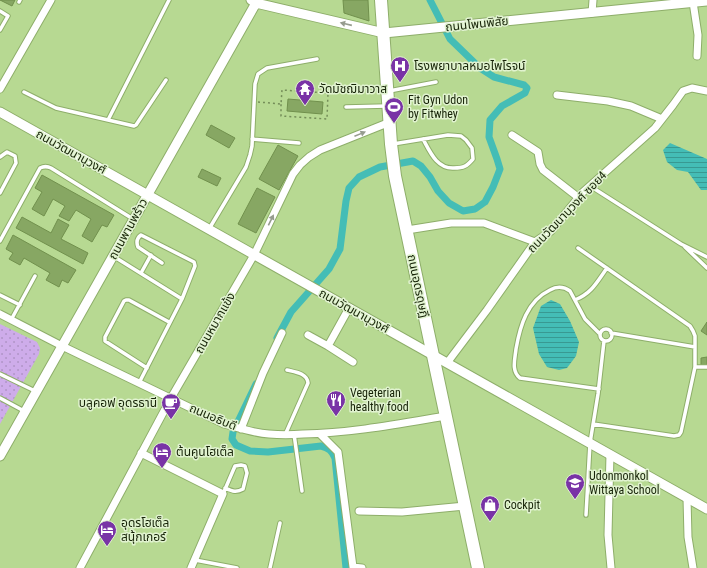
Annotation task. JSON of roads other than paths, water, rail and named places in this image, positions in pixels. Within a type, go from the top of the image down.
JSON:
[{"type":"main road","name":"ถนนอุดรดุษฎี","points":[[381,0],[391,144],[395,176],[478,568]]},
{"type":"street","points":[[0,89],[51,0]]},
{"type":"street","points":[[592,13],[593,0]]},
{"type":"street","name":"ถนนโพนพิสัย","points":[[254,1],[384,33],[707,1]]},
{"type":"street","name":"ถนนพานพร้าว","points":[[0,456],[134,219],[254,1]]},
{"type":"street","points":[[693,2],[698,35],[698,56]]},
{"type":"street","name":"ถนนวัฒนานุวงศ์ ซอย4","points":[[447,363],[535,242],[551,231],[590,186],[649,133],[662,119],[683,91],[692,88],[707,91]]},
{"type":"street","points":[[557,95],[608,101],[631,106],[662,119]]},
{"type":"street","name":"ถนนวัฒนานุวงศ์","points":[[0,112],[707,509]]},
{"type":"street","name":"ถนนหมากแข้ง","points":[[80,568],[171,398],[254,255],[293,174],[309,156],[320,150],[390,122]]},
{"type":"street","points":[[512,135],[538,152],[540,164],[543,170],[579,198]]},
{"type":"street","points":[[407,230],[451,223],[484,223],[535,242]]},
{"type":"street","points":[[328,346],[349,308]]},
{"type":"street","name":"ถนนอธิบดี","points":[[0,314],[62,346],[224,424],[241,429],[268,434],[320,434],[446,416]]},
{"type":"street","points":[[241,429],[263,373],[282,333]]},
{"type":"street","points":[[308,335],[353,362]]},
{"type":"street","points":[[320,434],[338,452],[353,568],[362,568]]},
{"type":"street","points":[[141,453],[224,491],[191,568]]},
{"type":"street","points":[[610,454],[608,535],[611,568]]},
{"type":"street","points":[[687,498],[688,537],[693,568]]},
{"type":"street","points":[[359,512],[402,512],[465,506]]},
{"type":"lane","points":[[108,120],[169,0]]},
{"type":"lane","points":[[0,12],[8,16],[0,30]]},
{"type":"lane","points":[[209,230],[246,167],[250,155],[255,84],[258,74],[267,68],[317,59]]},
{"type":"lane","points":[[24,92],[56,108],[134,126],[138,124],[166,80]]},
{"type":"lane","points":[[388,92],[436,82]]},
{"type":"lane","points":[[346,107],[389,106]]},
{"type":"lane","points":[[391,144],[448,135],[460,136],[466,140],[472,148],[473,159],[468,166],[449,169],[443,167],[435,159],[423,139]]},
{"type":"lane","points":[[252,139],[299,143]]},
{"type":"lane","points":[[0,157],[7,152],[15,156],[16,163],[0,193]]},
{"type":"lane","points":[[0,241],[40,168],[47,166],[134,219]]},
{"type":"lane","points":[[590,186],[681,244],[707,256]]},
{"type":"lane","points":[[139,383],[182,299],[195,264],[194,262],[141,235],[139,236],[137,244],[138,247],[162,263]]},
{"type":"lane","points":[[681,244],[707,268]]},
{"type":"lane","points":[[578,248],[690,326],[695,336],[696,368],[681,432],[679,435],[674,436],[593,424]]},
{"type":"lane","points":[[113,255],[182,299]]},
{"type":"lane","points":[[141,273],[151,255]]},
{"type":"lane","points":[[575,300],[584,296],[591,290],[607,268]]},
{"type":"lane","points":[[11,320],[35,276]]},
{"type":"lane","points":[[586,515],[590,443],[599,389],[604,341],[600,334],[585,319],[570,291],[562,287],[555,287],[548,290],[530,306],[525,316],[519,333],[514,361],[514,369],[516,374],[520,378],[599,389]]},
{"type":"lane","points":[[0,295],[20,305]]},
{"type":"lane","points":[[147,368],[105,341],[104,337],[124,301],[126,300],[130,300],[169,322]]},
{"type":"lane","points":[[600,334],[601,331],[606,329],[611,333],[695,347]]},
{"type":"lane","points":[[604,341],[610,339],[612,336],[611,333]]},
{"type":"lane","points":[[696,368],[707,367]]},
{"type":"lane","points":[[285,435],[308,383],[305,375],[287,370]]},
{"type":"lane","points":[[0,374],[36,392]]},
{"type":"lane","points":[[0,398],[25,411]]},
{"type":"lane","points":[[294,434],[302,491]]},
{"type":"lane","points":[[235,466],[245,466],[247,472],[242,489],[238,492],[224,491],[235,466]]},
{"type":"lane","points":[[270,568],[280,523]]},
{"type":"lane","points":[[194,560],[237,568]]},
{"type":"water","points":[[670,143],[707,159],[707,190],[701,190],[688,172],[677,170],[667,162],[663,150]]},
{"type":"water","points":[[551,300],[560,304],[570,321],[579,342],[576,356],[567,368],[559,370],[547,367],[539,354],[533,328],[541,306]]},
{"type":"waterway","points":[[277,338],[291,312],[329,269],[340,249],[349,188],[359,177],[380,167],[413,161],[421,166],[430,177],[438,191],[449,203],[463,211],[475,209],[485,202],[493,187],[500,169],[489,137],[490,120],[502,106],[525,93],[527,88],[524,85],[494,77],[480,68],[450,39],[430,0]]},
{"type":"waterway","points":[[256,384],[233,432],[232,439],[236,445],[250,451],[268,452],[321,446],[331,452],[335,458],[346,568]]},
{"type":"place","name":"โรงพยาบาลหมอไพโรจน์","points":[[400,83]]},
{"type":"place","name":"วัดมัชฌิมาวาส","points":[[305,106]]},
{"type":"place","name":"Fit Gyn Udon by Fitwhey","points":[[394,124]]},
{"type":"place","name":"Vegeterian healthy food","points":[[336,417]]},
{"type":"place","name":"บลูคอฟ อุดรธานี","points":[[171,420]]},
{"type":"place","name":"ต้นคูนโฮเต็ล","points":[[162,469]]},
{"type":"place","name":"Udonmonkol Wittaya School","points":[[575,500]]},
{"type":"place","name":"Cockpit","points":[[490,522]]},
{"type":"place","name":"อุดรโฮเต็ล สนุ้กเกอร์","points":[[107,547]]}]
